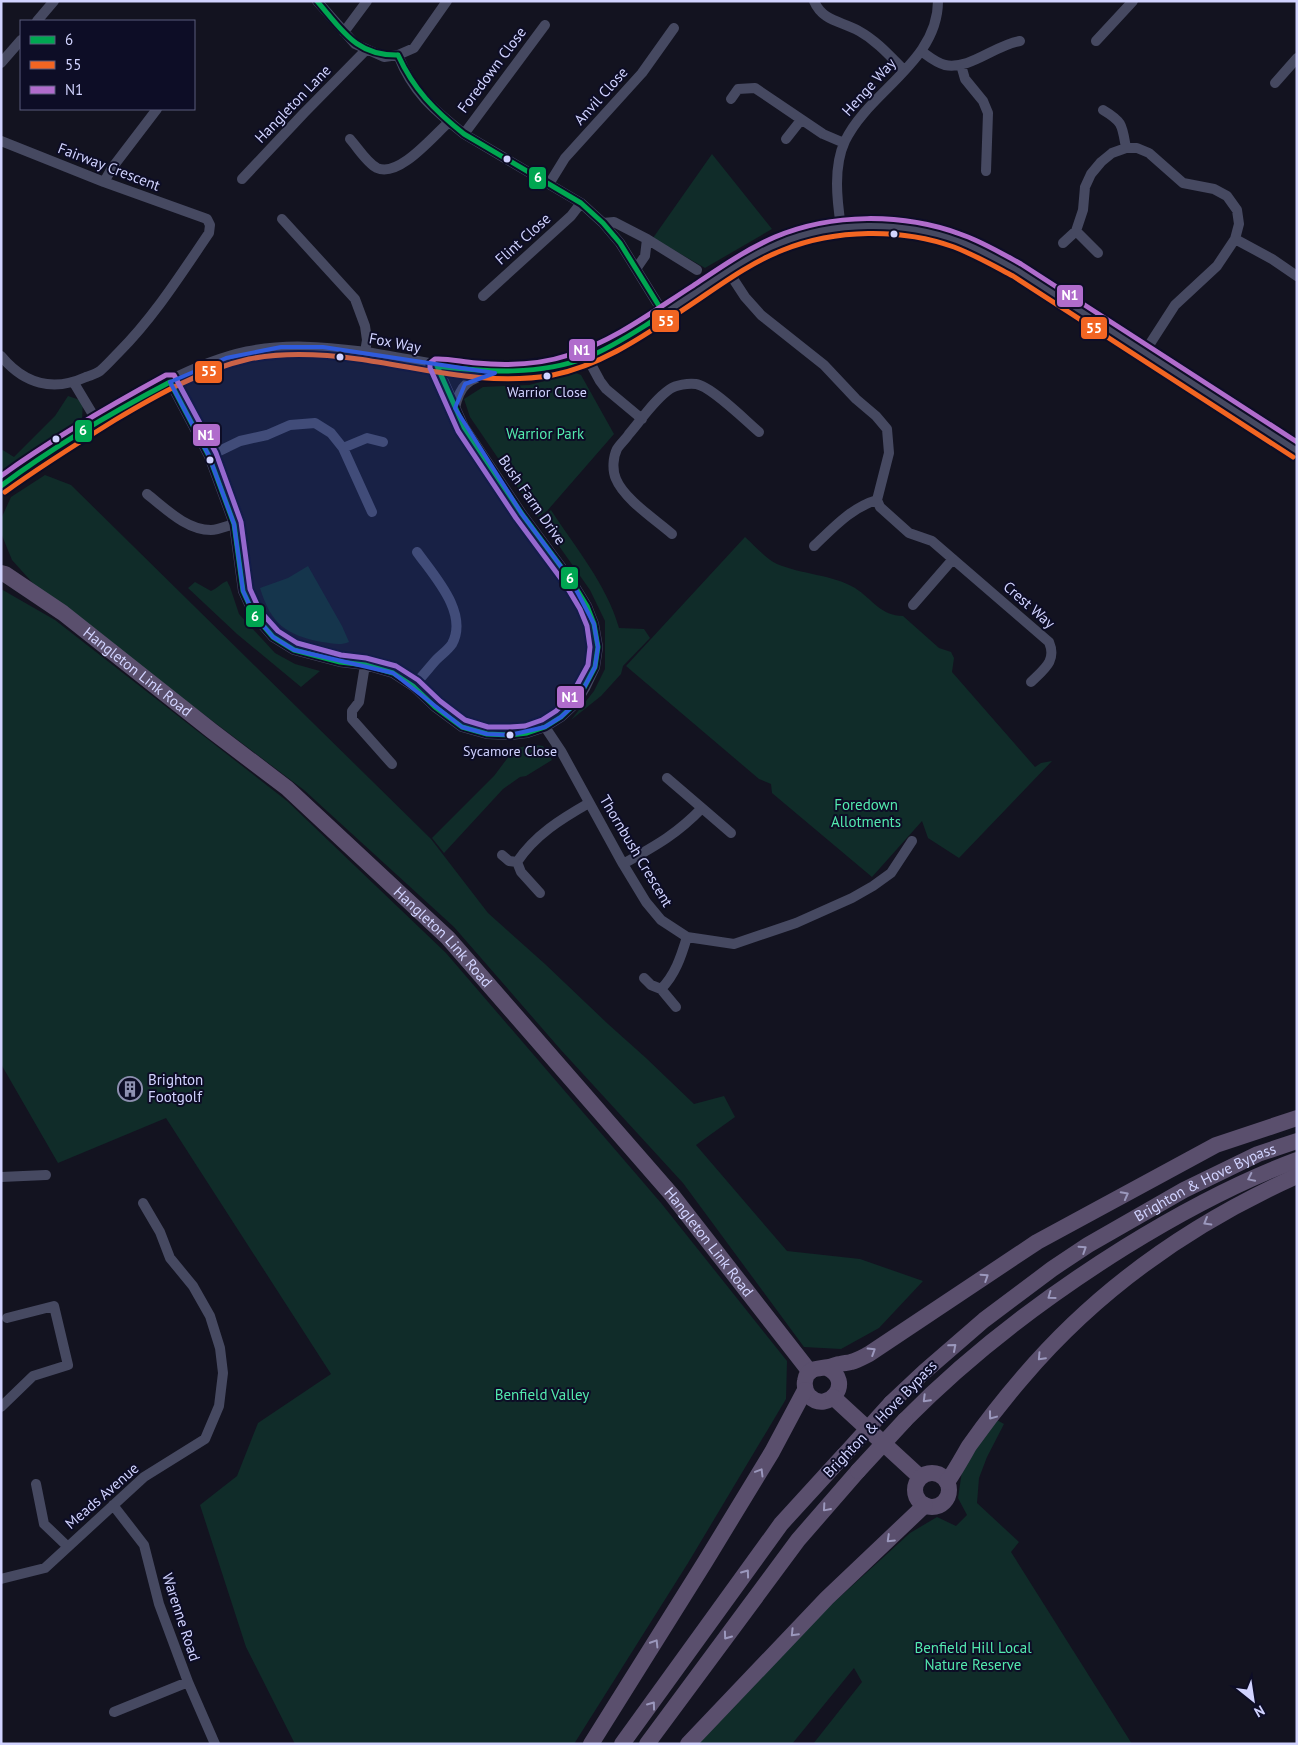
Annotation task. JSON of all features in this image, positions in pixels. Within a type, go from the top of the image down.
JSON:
[{"type":"highway","name":"Hangleton Link Road","points":[[3,572],[63,612],[287,788],[448,938],[672,1195],[810,1372]]},
{"type":"highway","points":[[827,1368],[833,1371],[839,1380],[837,1391],[833,1397],[826,1401],[817,1401],[810,1397],[805,1390],[804,1382],[810,1372],[816,1368],[827,1368],[850,1362],[869,1354],[1037,1242],[1216,1145],[1297,1118]]},
{"type":"highway","name":"Brighton & Hove Bypass","points":[[622,1744],[781,1524],[891,1404],[924,1372],[984,1320],[1044,1274],[1088,1245],[1184,1190],[1258,1154],[1297,1141]]},
{"type":"highway","name":"Brighton & Hove Bypass","points":[[647,1744],[798,1540],[858,1471],[930,1395],[1011,1325],[1075,1279],[1178,1215],[1260,1174],[1297,1160]]},
{"type":"highway","points":[[947,1482],[969,1448],[1022,1378],[1098,1300],[1164,1249],[1190,1232],[1297,1176]]},
{"type":"highway","points":[[591,1744],[754,1483],[805,1390]]},
{"type":"highway","points":[[833,1397],[920,1477]]},
{"type":"highway","points":[[935,1473],[940,1475],[947,1482],[949,1492],[945,1501],[936,1506],[925,1506],[920,1502],[915,1493],[915,1487],[920,1477],[924,1474],[935,1473]]},
{"type":"highway","points":[[688,1744],[827,1598],[925,1506]]},
{"type":"street","points":[[38,20],[54,1]]},
{"type":"street","points":[[317,1],[355,44],[384,57],[398,55],[414,48],[447,1]]},
{"type":"street","points":[[344,32],[368,1]]},
{"type":"street","points":[[814,1],[823,14],[859,31],[884,49],[904,70]]},
{"type":"street","name":"Henge Way","points":[[841,227],[837,172],[844,143],[858,119],[921,51],[932,33],[938,1]]},
{"type":"street","points":[[1096,41],[1133,1]]},
{"type":"street","name":"Foredown Close","points":[[464,134],[545,25]]},
{"type":"street","name":"Anvil Close","points":[[548,184],[566,158],[642,73],[674,28]]},
{"type":"street","points":[[921,51],[944,65],[961,65],[1009,43],[1020,40]]},
{"type":"street","points":[[1,63],[20,41]]},
{"type":"street","name":"Hangleton Lane","points":[[242,179],[366,50]]},
{"type":"street","points":[[398,55],[405,72],[416,90],[464,134],[582,202],[620,243],[664,314]]},
{"type":"street","points":[[1275,83],[1297,58]]},
{"type":"street","points":[[961,65],[965,79],[982,100],[988,113],[986,171]]},
{"type":"street","points":[[731,99],[738,89],[755,88],[823,134],[844,143]]},
{"type":"street","points":[[104,182],[112,168],[156,110]]},
{"type":"street","points":[[1103,110],[1117,119],[1123,130],[1126,148]]},
{"type":"street","points":[[786,139],[801,120]]},
{"type":"street","points":[[350,139],[376,167],[385,170],[395,169],[408,161],[449,122]]},
{"type":"street","name":"Fairway Crescent","points":[[1,140],[104,182],[208,219],[210,225],[209,233],[133,338],[99,372],[74,383]]},
{"type":"street","points":[[1063,243],[1076,231],[1082,210],[1085,187],[1091,174],[1112,153],[1126,148],[1137,148],[1149,153],[1183,182],[1214,189],[1227,196],[1236,210],[1239,224],[1235,239],[1217,266],[1175,305],[1144,353]]},
{"type":"street","name":"Flint Close","points":[[484,296],[571,216],[582,202]]},
{"type":"street","points":[[282,219],[355,299],[365,326],[366,352]]},
{"type":"street","points":[[603,223],[614,222],[647,239],[697,270]]},
{"type":"street","name":"Fox Way","points":[[98,423],[170,382],[207,365],[226,358],[281,347],[323,347],[366,352],[437,366],[495,372],[553,368],[587,357],[616,343],[664,314],[728,271],[780,243],[809,233],[841,227],[872,227],[904,228],[949,238],[984,252],[1017,270],[1297,451]]},
{"type":"street","points":[[1076,231],[1098,254]]},
{"type":"street","points":[[636,269],[645,256],[647,239]]},
{"type":"street","points":[[1235,239],[1272,259],[1297,276]]},
{"type":"street","points":[[728,271],[745,297],[761,314],[824,365],[856,399],[876,416],[887,430],[889,453],[878,500],[864,504],[853,511],[814,546]]},
{"type":"street","points":[[1,356],[18,373],[42,384],[55,386],[74,383],[98,423],[45,455],[1,486]]},
{"type":"street","points":[[587,357],[606,389],[642,419]]},
{"type":"street","name":"Bush Farm Drive","points":[[170,382],[209,456],[234,524],[243,591],[254,615],[273,637],[294,650],[394,673],[413,686],[435,707],[462,727],[488,734],[510,735],[527,733],[544,727],[561,717],[576,703],[585,688],[594,666],[598,647],[594,624],[587,606],[571,580],[522,514],[464,427],[437,366]]},
{"type":"street","points":[[455,408],[460,391],[465,384],[474,378],[495,372]]},
{"type":"street","points":[[672,534],[632,500],[615,478],[613,464],[617,449],[642,419],[660,398],[672,388],[685,384],[697,384],[709,390],[759,432]]},
{"type":"street","points":[[209,456],[240,441],[266,436],[290,425],[315,423],[331,433],[343,448],[372,512]]},
{"type":"street","points":[[343,448],[367,438],[383,442]]},
{"type":"street","points":[[147,494],[180,519],[198,528],[212,530],[234,524]]},
{"type":"street","name":"Crest Way","points":[[878,500],[880,507],[908,533],[932,541],[1049,642],[1052,649],[1051,658],[1031,682]]},
{"type":"street","points":[[413,686],[451,645],[457,632],[457,618],[452,604],[417,552]]},
{"type":"street","points":[[913,605],[953,559]]},
{"type":"street","points":[[365,665],[359,702],[352,711],[352,719],[392,764]]},
{"type":"street","name":"Thornbush Crescent","points":[[544,727],[561,751],[646,902],[661,920],[687,937],[734,944],[805,920],[852,898],[885,878],[891,873],[912,841]]},
{"type":"street","points":[[667,778],[731,832]]},
{"type":"street","points":[[517,862],[543,832],[560,819],[589,802]]},
{"type":"street","points":[[623,864],[668,839],[686,825],[702,808]]},
{"type":"street","points":[[502,855],[509,861],[517,862]]},
{"type":"street","points":[[517,862],[522,872],[540,893]]},
{"type":"street","points":[[660,989],[671,979],[687,937]]},
{"type":"street","points":[[644,978],[651,985],[660,989],[676,1007]]},
{"type":"street","points":[[1,1177],[46,1174]]},
{"type":"street","name":"Meads Avenue","points":[[1,1579],[45,1568],[144,1477],[205,1439],[219,1406],[223,1373],[220,1348],[210,1316],[193,1286],[170,1258],[160,1232],[143,1203]]},
{"type":"street","points":[[1,1407],[32,1376],[68,1365],[54,1306],[7,1318]]},
{"type":"street","points":[[36,1484],[44,1524],[67,1546]]},
{"type":"street","name":"Warenne Road","points":[[113,1505],[144,1544],[159,1604],[188,1682],[215,1744]]},
{"type":"street","points":[[114,1712],[188,1682]]},
{"type":"highlighted area","points":[[281,347],[323,347],[495,373],[465,384],[455,408],[522,514],[571,580],[594,624],[598,647],[595,667],[576,703],[561,717],[545,727],[510,735],[487,734],[462,727],[393,673],[294,650],[273,637],[254,615],[243,591],[234,524],[209,456],[170,382],[226,358]]},
{"type":"green space","points":[[712,154],[772,229],[705,268],[653,238]]},
{"type":"green space","name":"Warrior Park","points":[[576,373],[581,375],[614,434],[547,511],[538,517],[470,417],[464,399],[483,387],[529,385]]},
{"type":"green space","points":[[68,396],[83,401],[82,420],[1,472],[1,449],[14,457],[55,416]]},
{"type":"green space","points":[[45,475],[71,485],[431,839],[488,913],[694,1104],[724,1096],[735,1117],[696,1145],[787,1251],[860,1259],[923,1281],[879,1328],[841,1349],[804,1347],[683,1183],[561,1050],[454,927],[304,790],[39,590],[12,560],[1,533],[1,519],[11,497]]},
{"type":"green space","points":[[551,510],[599,582],[614,612],[619,628],[644,629],[650,638],[623,666],[621,674],[601,696],[571,720],[594,691],[605,669],[605,621],[590,590],[540,519]]},
{"type":"green space","name":"Foredown Allotments","points":[[745,537],[765,556],[777,564],[847,584],[861,592],[883,610],[903,616],[939,648],[951,652],[954,658],[952,672],[1035,767],[1041,763],[1052,761],[959,858],[928,838],[922,821],[872,877],[772,793],[771,784],[759,779],[626,666]]},
{"type":"green space","points":[[308,566],[349,642],[342,644],[322,642],[299,636],[282,626],[269,611],[260,588],[288,578]]},
{"type":"green space","points":[[227,581],[239,614],[275,653],[295,664],[320,671],[301,687],[237,634],[188,588],[195,582],[211,591]]},
{"type":"green space","name":"Benfield Valley","points":[[1,589],[55,620],[287,801],[446,953],[661,1203],[787,1361],[786,1399],[688,1563],[574,1744],[295,1744],[246,1647],[200,1505],[237,1476],[258,1423],[331,1374],[166,1118],[58,1163],[1,1064]]},
{"type":"green space","points":[[535,745],[543,746],[552,760],[526,776],[520,777],[503,789],[444,853],[432,838],[494,776],[515,748]]},
{"type":"green space","name":"Benfield Hill Local Nature Reserve","points":[[995,1419],[1004,1424],[987,1457],[979,1478],[977,1503],[1019,1542],[1011,1552],[1132,1744],[813,1744],[862,1682],[854,1668],[792,1744],[694,1744],[797,1636],[910,1533],[937,1517],[956,1526],[967,1515],[958,1498],[962,1471]]},
{"type":"transit line","name":"6","points":[[317,1],[343,31],[361,46],[383,54],[398,55]]},
{"type":"transit line","name":"6","points":[[398,55],[411,79],[426,99],[464,134],[581,203],[603,223],[620,243],[664,314]]},
{"type":"transit line","name":"N1","points":[[1,476],[102,411],[166,375],[174,375],[216,453],[241,522],[250,589],[260,611],[278,631],[297,643],[341,655],[366,658],[396,666],[418,680],[440,701],[465,720],[488,727],[510,727],[525,726],[542,720],[556,711],[570,698],[588,665],[590,647],[587,626],[580,609],[565,584],[516,518],[458,431],[430,368],[430,363],[435,359],[488,364],[511,364],[535,363],[569,355],[617,334],[732,260],[775,237],[820,223],[843,220],[891,219],[938,227],[968,237],[1021,264],[1297,442]]},
{"type":"transit line","name":"55","points":[[5,492],[73,446],[147,401],[180,384],[231,364],[276,355],[317,355],[358,359],[479,378],[504,379],[553,375],[570,371],[617,351],[647,334],[741,271],[769,256],[803,243],[824,238],[868,233],[912,236],[934,241],[962,250],[1013,276],[1293,457]]},
{"type":"transit line","name":"6","points":[[437,366],[513,371],[532,370],[569,363],[608,348],[664,314]]},
{"type":"transit line","name":"6","points":[[170,382],[209,456],[234,524],[243,591],[254,615],[273,637],[294,650],[393,673],[413,686],[435,707],[462,727],[487,734],[510,735],[527,733],[545,727],[561,717],[576,703],[595,667],[598,647],[594,624],[587,606],[571,580],[522,514],[464,427],[437,366]]},
{"type":"transit line","name":"6","points":[[1,486],[41,457],[83,431],[170,382]]},
{"type":"place","name":"Warrior Close","points":[[547,376]]},
{"type":"place","name":"Sycamore Close","points":[[510,735]]},
{"type":"place","name":"Brighton Footgolf","points":[[130,1089]]}]
